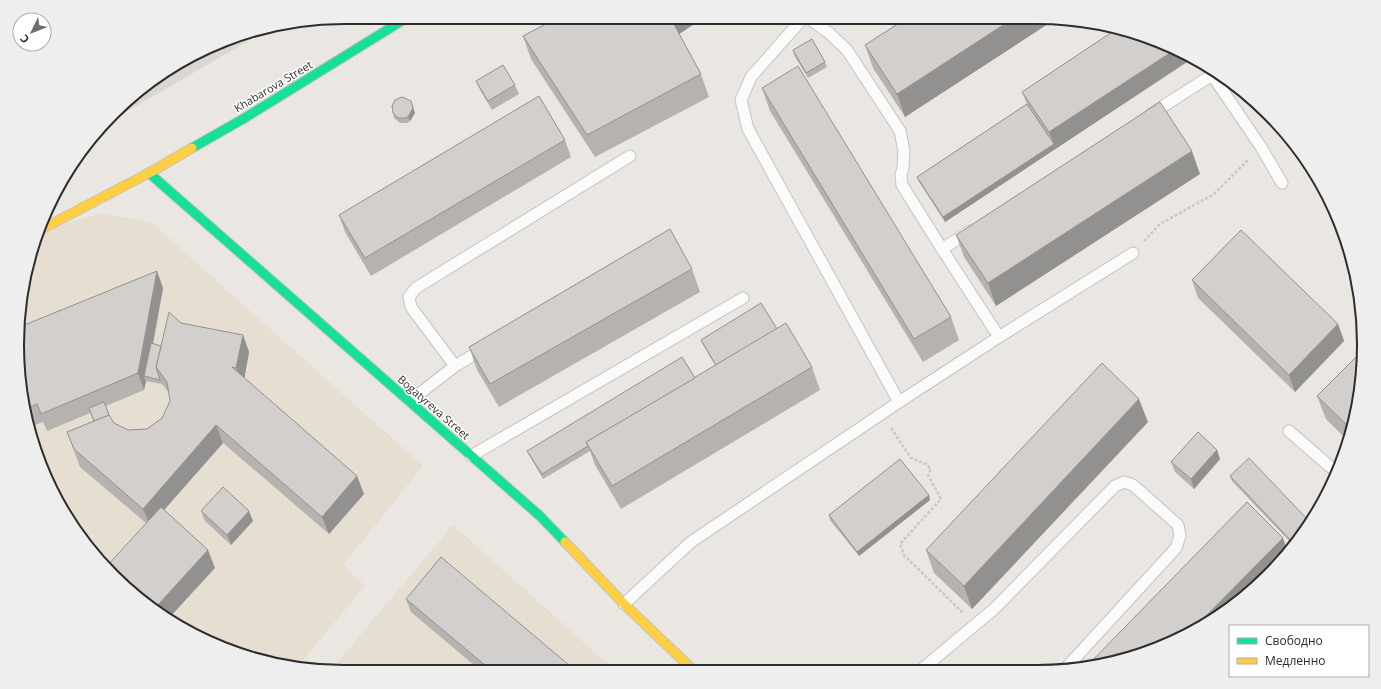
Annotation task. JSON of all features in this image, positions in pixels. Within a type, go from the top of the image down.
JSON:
[{"type":"main road","name":"Khabarova Street","points":[[46,227],[149,173],[250,115],[397,24]]},
{"type":"main road","name":"Bogatyreva Street","points":[[149,173],[540,516],[624,604],[687,665]]},
{"type":"lane","points":[[800,24],[751,77],[741,100],[748,129],[899,402]]},
{"type":"lane","points":[[816,24],[833,36],[847,50],[900,131],[904,150],[901,175],[902,185],[999,337]]},
{"type":"lane","points":[[1139,122],[1209,74]]},
{"type":"lane","points":[[1217,79],[1261,147],[1282,183]]},
{"type":"lane","points":[[455,366],[411,307],[409,297],[416,288],[630,156]]},
{"type":"lane","points":[[942,249],[982,224]]},
{"type":"lane","points":[[624,604],[691,542],[899,402],[1133,253]]},
{"type":"lane","points":[[471,456],[743,298]]},
{"type":"lane","points":[[410,401],[455,366],[496,341]]},
{"type":"lane","points":[[1289,431],[1332,468]]},
{"type":"lane","points":[[927,665],[994,609],[1115,486],[1124,482],[1133,485],[1178,525],[1180,536],[1176,548],[1071,663]]},
{"type":"path","points":[[1133,253],[1160,224],[1214,194],[1261,147]]},
{"type":"path","points":[[881,414],[911,458],[926,464],[931,469],[928,475],[941,499],[900,544],[904,555],[975,625]]},
{"type":"shaded area","points":[[255,37],[122,114],[149,90],[184,67],[222,48]]},
{"type":"shaded area","points":[[101,213],[152,223],[423,466],[343,565],[365,586],[301,662],[262,654],[222,641],[166,611],[149,599],[118,571],[90,540],[67,505],[48,467],[41,448],[30,407],[25,365],[25,324],[30,282],[45,230]]},
{"type":"shaded area","points":[[453,525],[608,665],[344,665],[335,665]]},
{"type":"building","points":[[546,24],[674,24],[701,74],[587,135],[523,36]]},
{"type":"building","points":[[898,24],[1005,24],[897,94],[865,45]]},
{"type":"building","points":[[1111,33],[1140,41],[1170,53],[1049,132],[1022,92]]},
{"type":"building","points":[[812,39],[825,62],[806,73],[793,50]]},
{"type":"building","points":[[503,65],[515,85],[488,101],[476,81]]},
{"type":"building","points":[[798,66],[951,317],[914,339],[762,88]]},
{"type":"building","points":[[539,96],[565,140],[365,258],[339,215]]},
{"type":"building","points":[[402,97],[411,101],[413,108],[408,117],[398,118],[393,113],[392,106],[395,100]]},
{"type":"building","points":[[1160,102],[1192,151],[988,283],[956,235]]},
{"type":"building","points":[[1027,104],[1054,144],[943,217],[917,177]]},
{"type":"building","points":[[670,229],[692,269],[490,384],[469,347]]},
{"type":"building","points":[[1241,230],[1338,324],[1289,375],[1192,280]]},
{"type":"building","points":[[157,271],[138,373],[41,414],[37,404],[30,407],[25,365],[25,325]]},
{"type":"building","points":[[761,303],[777,329],[716,365],[701,340]]},
{"type":"building","points":[[169,312],[181,323],[243,335],[236,368],[232,367],[357,476],[322,517],[216,425],[143,509],[74,449],[67,432],[109,415],[114,423],[128,430],[147,429],[162,418],[170,401],[167,382],[156,367]]},
{"type":"building","points":[[786,323],[812,367],[612,486],[586,442]]},
{"type":"building","points":[[151,343],[161,346],[156,367],[160,380],[144,376]]},
{"type":"building","points":[[682,357],[695,378],[586,442],[588,446],[542,474],[527,451]]},
{"type":"building","points":[[1356,357],[1351,407],[1347,425],[1317,396]]},
{"type":"building","points":[[1102,363],[1139,399],[964,586],[926,550]]},
{"type":"building","points":[[104,402],[109,415],[94,421],[89,408]]},
{"type":"building","points":[[1198,432],[1217,450],[1191,479],[1171,462]]},
{"type":"building","points":[[1249,458],[1306,518],[1291,540],[1230,476]]},
{"type":"building","points":[[900,459],[929,495],[857,552],[829,515]]},
{"type":"building","points":[[223,487],[249,511],[227,535],[201,511]]},
{"type":"building","points":[[1247,502],[1283,538],[1204,617],[1159,641],[1119,654],[1093,660]]},
{"type":"building","points":[[161,507],[208,550],[158,605],[133,585],[110,563]]},
{"type":"building","points":[[441,557],[569,665],[485,665],[406,599]]},
{"type":"traffic: fast","points":[[192,148],[243,119],[397,24]]},
{"type":"traffic: fast","points":[[149,173],[540,516],[565,542]]},
{"type":"traffic: slow","points":[[46,227],[149,173],[192,148]]},
{"type":"traffic: slow","points":[[565,542],[624,604],[688,665]]}]
